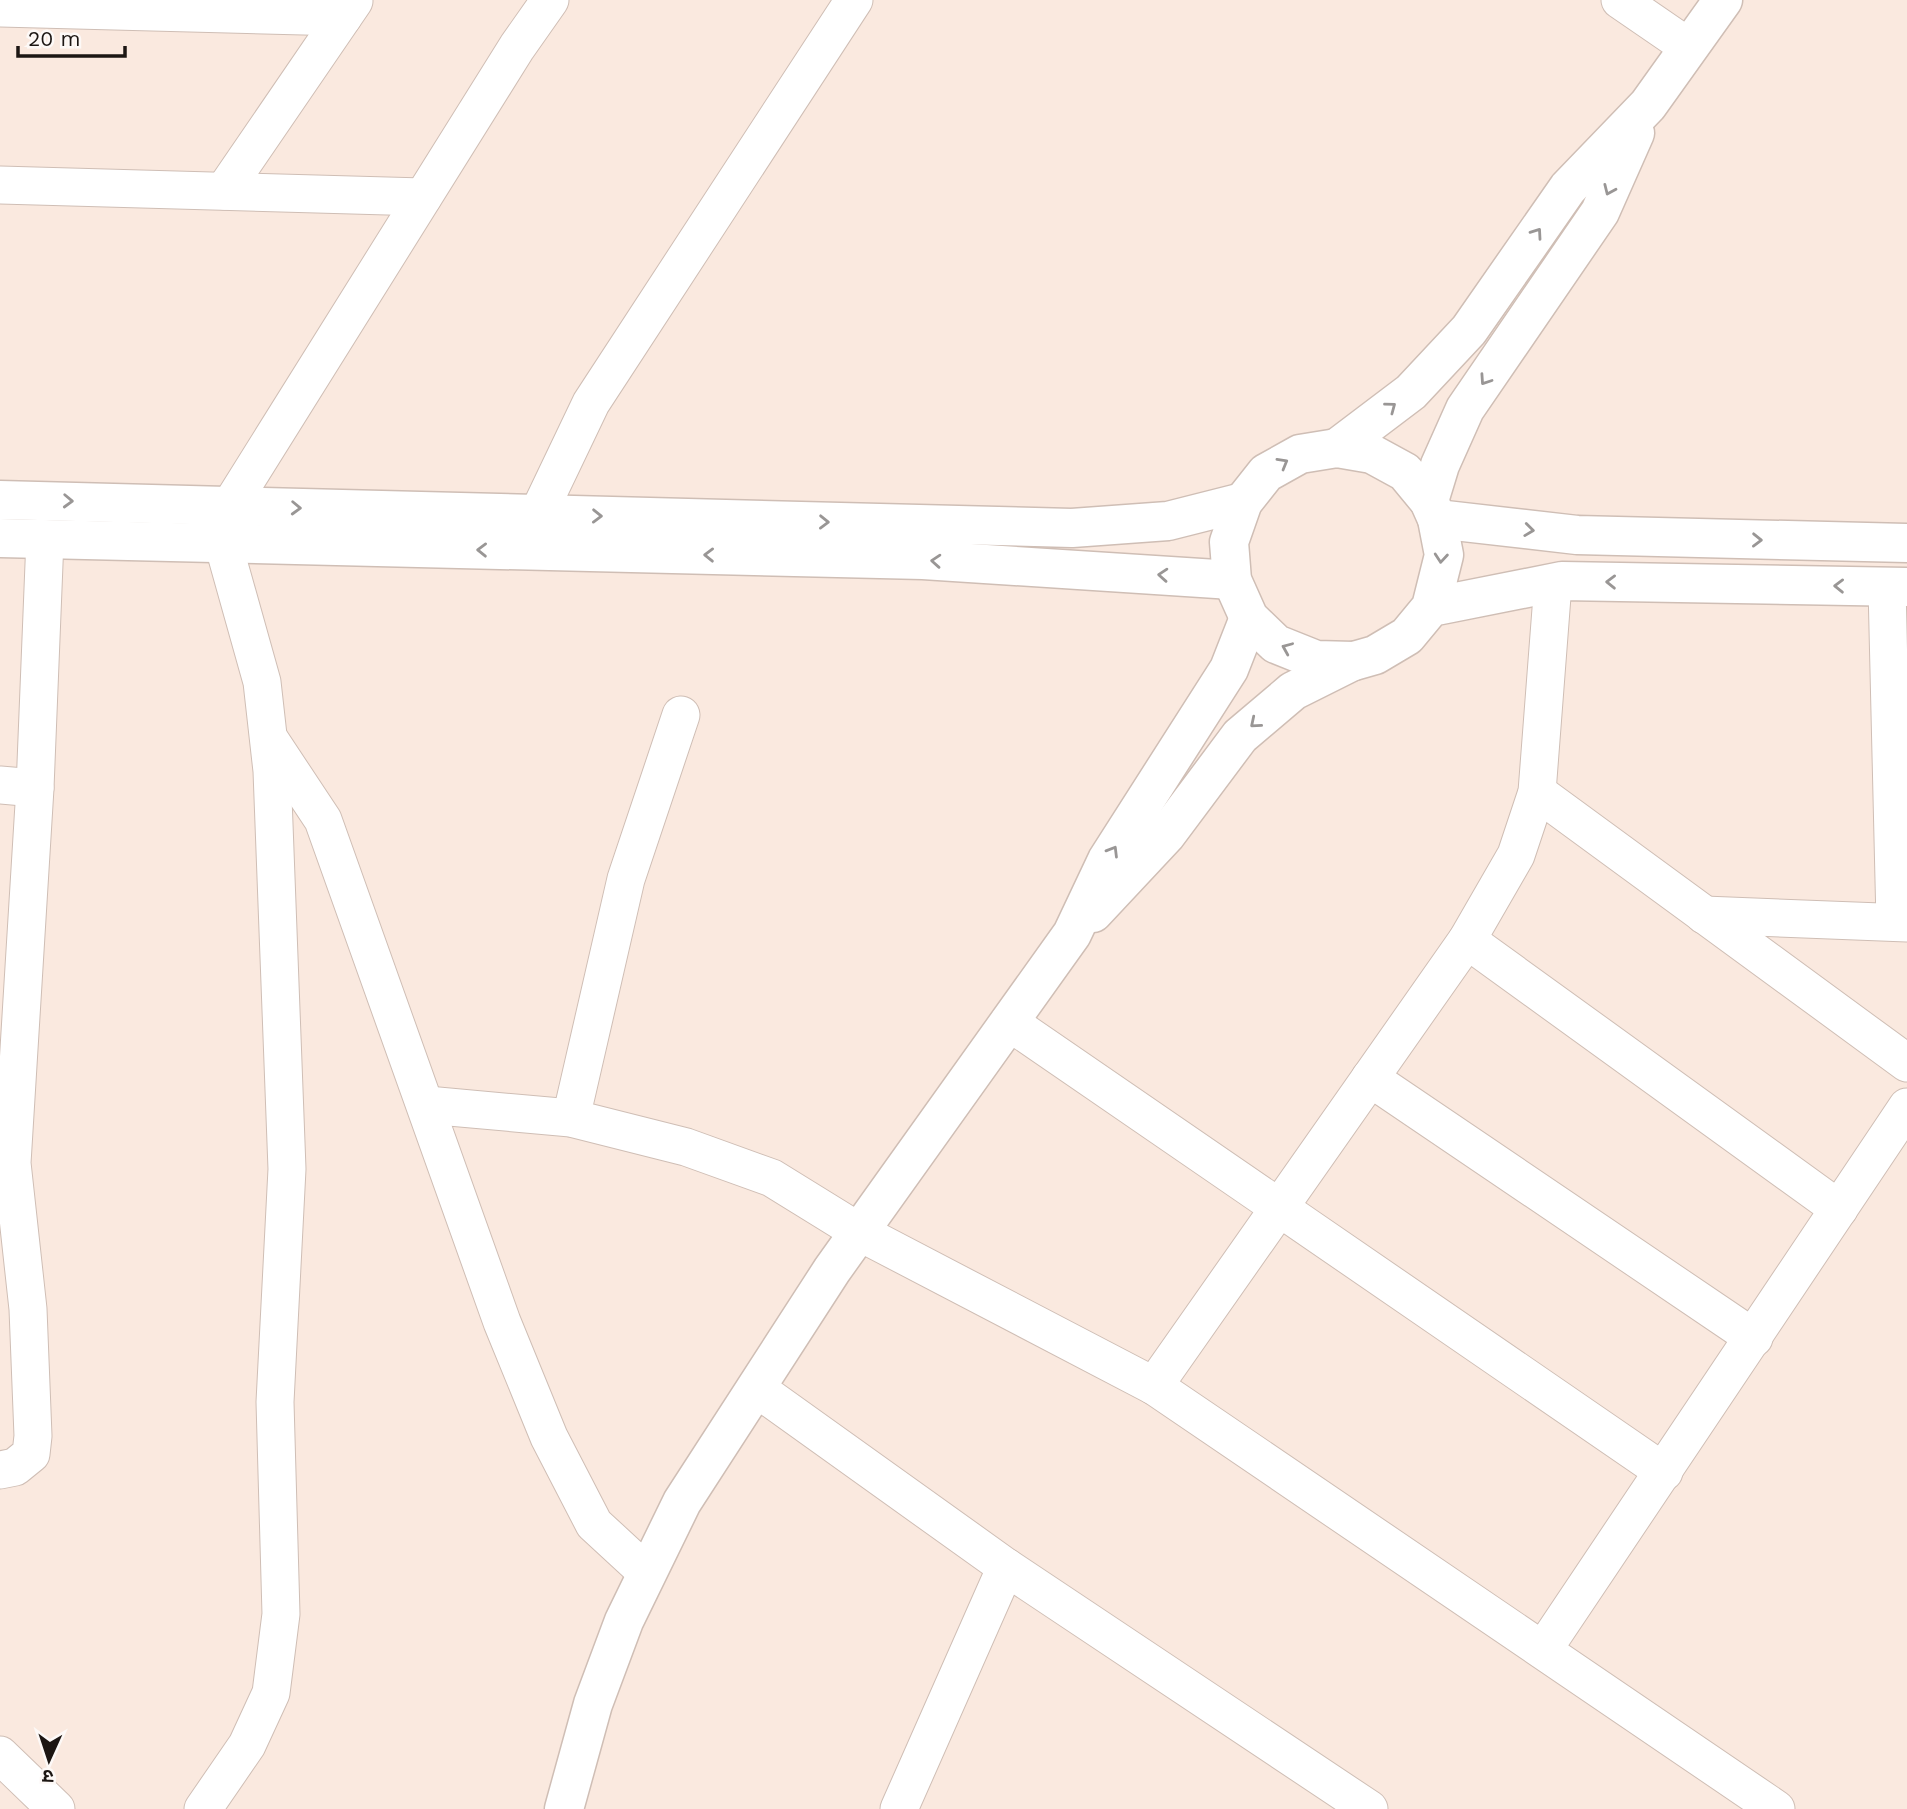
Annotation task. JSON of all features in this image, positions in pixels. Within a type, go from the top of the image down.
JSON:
[{"type":"street","points":[[203,1809],[247,1745],[271,1693],[281,1614],[275,1402],[287,1169],[272,771],[262,682],[223,543],[230,506],[550,0]]},
{"type":"street","points":[[537,533],[591,403],[854,0]]},
{"type":"street","points":[[1620,0],[1688,46]]},
{"type":"street","points":[[1337,448],[1412,392],[1469,330],[1568,188],[1647,105],[1723,0]]},
{"type":"street","points":[[0,8],[349,9]]},
{"type":"street","points":[[224,191],[349,9]]},
{"type":"street","points":[[1647,105],[1600,212],[1465,409],[1440,465],[1433,510],[1444,555],[1430,607],[1407,636],[1375,655],[1353,660],[1316,660],[1276,644],[1249,618],[1231,580],[1229,542],[1243,502],[1266,473],[1300,454],[1337,448],[1372,454],[1405,472],[1433,510],[1577,535],[1907,543]]},
{"type":"street","points":[[0,185],[423,197]]},
{"type":"street","points":[[0,500],[230,506],[537,533],[1231,580]]},
{"type":"street","points":[[0,538],[223,543],[537,533],[1072,528],[1168,521],[1243,502]]},
{"type":"street","points":[[0,1470],[15,1467],[31,1454],[33,1436],[14,1313],[12,1163],[18,787],[45,539]]},
{"type":"street","points":[[1430,607],[1553,583],[1897,587],[1901,922],[1704,915]]},
{"type":"street","points":[[1154,1386],[1467,940],[1516,855],[1537,792],[1553,583]]},
{"type":"street","points":[[565,1809],[593,1704],[646,1572],[682,1502],[832,1270],[1072,934],[1107,860],[1229,669],[1249,618]]},
{"type":"street","points":[[1072,934],[1124,884],[1166,835],[1240,736],[1293,691],[1353,660]]},
{"type":"street","points":[[570,1118],[626,880],[681,715]]},
{"type":"street","points":[[268,736],[323,820],[502,1322],[549,1437],[594,1524],[646,1572]]},
{"type":"street","points":[[1537,792],[1907,1063]]},
{"type":"street","points":[[1467,940],[1839,1209]]},
{"type":"street","points":[[1009,1022],[1664,1472]]},
{"type":"street","points":[[1370,1078],[1754,1338]]},
{"type":"street","points":[[426,1105],[570,1118],[686,1147],[772,1178],[861,1233],[1154,1386],[1776,1809]]},
{"type":"street","points":[[1543,1650],[1907,1107]]},
{"type":"street","points":[[756,1388],[1006,1567],[1369,1809]]},
{"type":"street","points":[[899,1809],[1006,1567]]},
{"type":"street","points":[[0,1755],[56,1809]]}]
